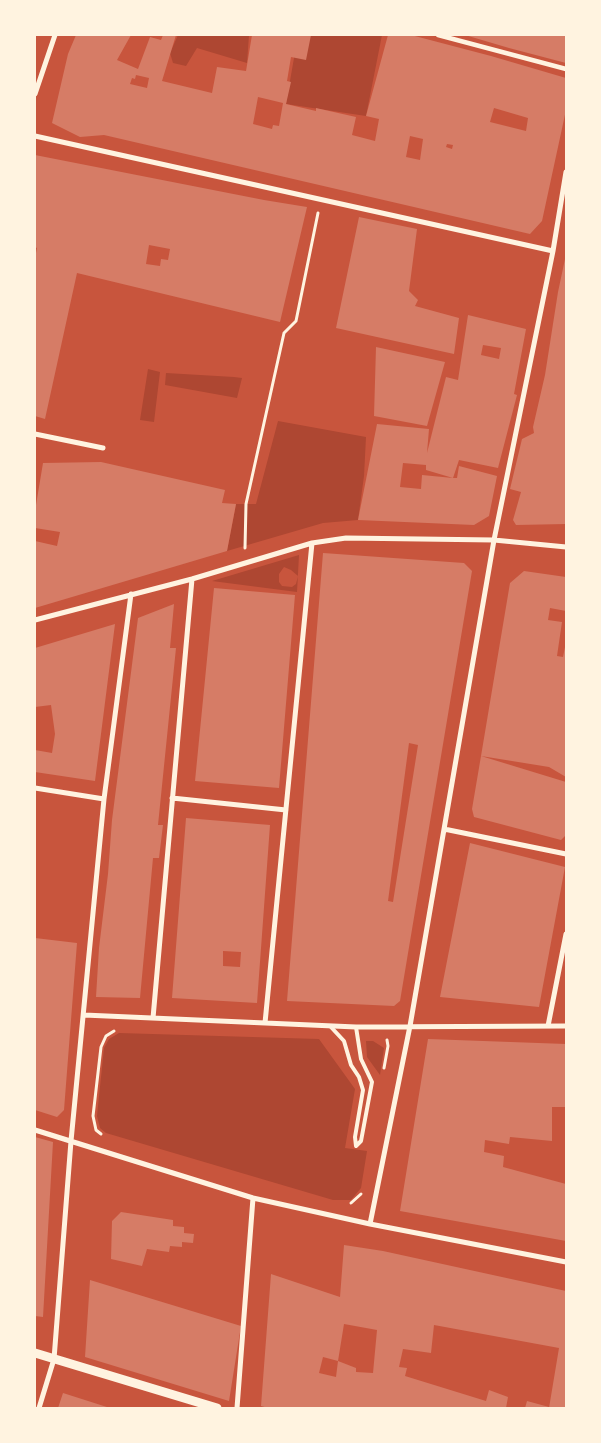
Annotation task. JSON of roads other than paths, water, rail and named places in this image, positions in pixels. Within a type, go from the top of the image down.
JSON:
[{"type":"street","points":[[35,94],[55,35]]},
{"type":"street","points":[[438,35],[566,69]]},
{"type":"street","points":[[35,136],[553,251]]},
{"type":"street","points":[[370,1224],[410,1026],[494,540],[553,251],[566,172]]},
{"type":"street","points":[[35,434],[103,448]]},
{"type":"street","points":[[35,620],[192,579],[312,543],[346,538],[494,540],[566,547]]},
{"type":"street","points":[[265,1023],[312,543]]},
{"type":"street","points":[[153,1018],[192,579]]},
{"type":"street","points":[[39,1408],[54,1359],[104,799],[131,594]]},
{"type":"street","points":[[35,788],[104,799]]},
{"type":"street","points":[[172,798],[286,810]]},
{"type":"street","points":[[444,829],[566,854]]},
{"type":"street","points":[[548,1026],[566,934]]},
{"type":"street","points":[[84,1015],[356,1027],[566,1026]]},
{"type":"street","points":[[35,1130],[253,1198],[370,1224],[566,1262]]},
{"type":"street","points":[[237,1408],[253,1198]]},
{"type":"street","points":[[35,1353],[217,1408]]},
{"type":"lane","points":[[330,1026],[344,1040],[363,1090],[355,1136],[356,1146],[361,1141],[372,1082],[361,1059],[356,1027]]}]
